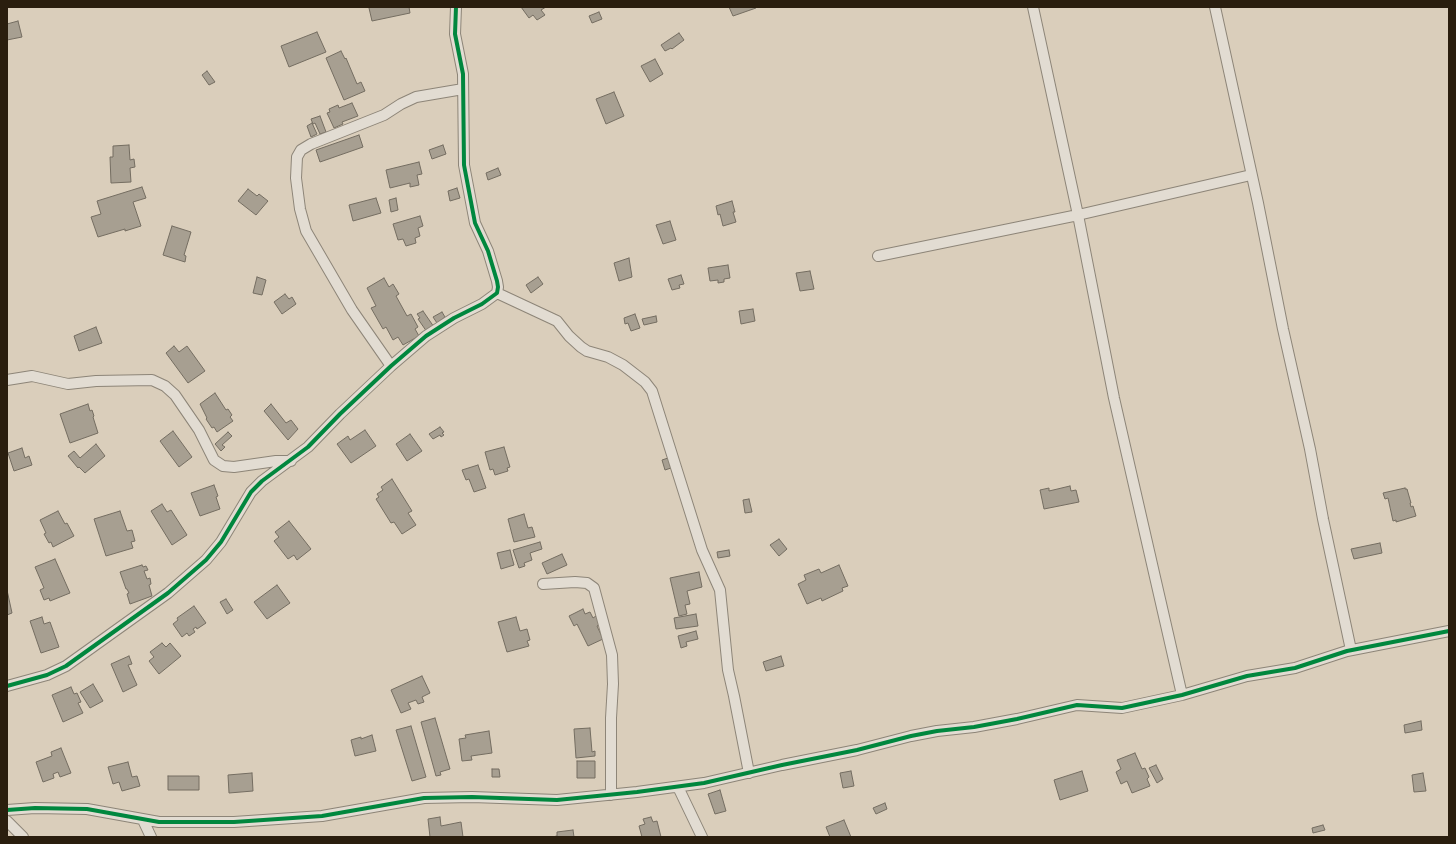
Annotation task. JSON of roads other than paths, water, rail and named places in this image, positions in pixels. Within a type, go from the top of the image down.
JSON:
[{"type":"street","points":[[7,686],[47,675],[66,666],[168,593],[206,560],[221,542],[241,511],[251,492],[262,481],[308,447],[340,414],[391,366],[426,336],[454,318],[482,304],[496,293],[498,287],[497,281],[488,251],[475,223],[464,165],[463,74],[455,34],[456,7]]},
{"type":"street","points":[[1033,7],[1078,215],[1114,398],[1182,695]]},
{"type":"street","points":[[1215,7],[1258,203],[1284,337],[1310,449],[1323,519],[1351,650]]},
{"type":"street","points":[[391,366],[352,310],[306,231],[300,209],[296,178],[297,157],[301,150],[311,144],[384,115],[401,104],[416,97],[463,89]]},
{"type":"street","points":[[878,256],[1078,215],[1251,175]]},
{"type":"street","points":[[496,293],[557,321],[581,347],[587,351],[608,357],[623,365],[645,382],[652,391],[702,550],[720,590],[728,670],[749,773]]},
{"type":"street","points":[[7,380],[32,376],[68,384],[96,381],[152,380],[165,386],[175,395],[199,430],[214,460],[223,466],[234,467],[276,461],[291,461]]},
{"type":"street","points":[[543,584],[588,583],[594,588],[612,655],[613,684],[611,718],[611,795]]},
{"type":"street","points":[[7,810],[35,808],[87,809],[159,822],[234,822],[322,816],[424,798],[472,796],[557,800],[678,787],[704,783],[857,750],[911,736],[1017,719],[1077,705],[1122,708],[1182,695],[1247,676],[1295,668],[1351,650],[1449,630]]},
{"type":"street","points":[[678,787],[702,837]]},
{"type":"street","points":[[143,820],[151,837]]},
{"type":"street","points":[[7,821],[24,837]]}]
